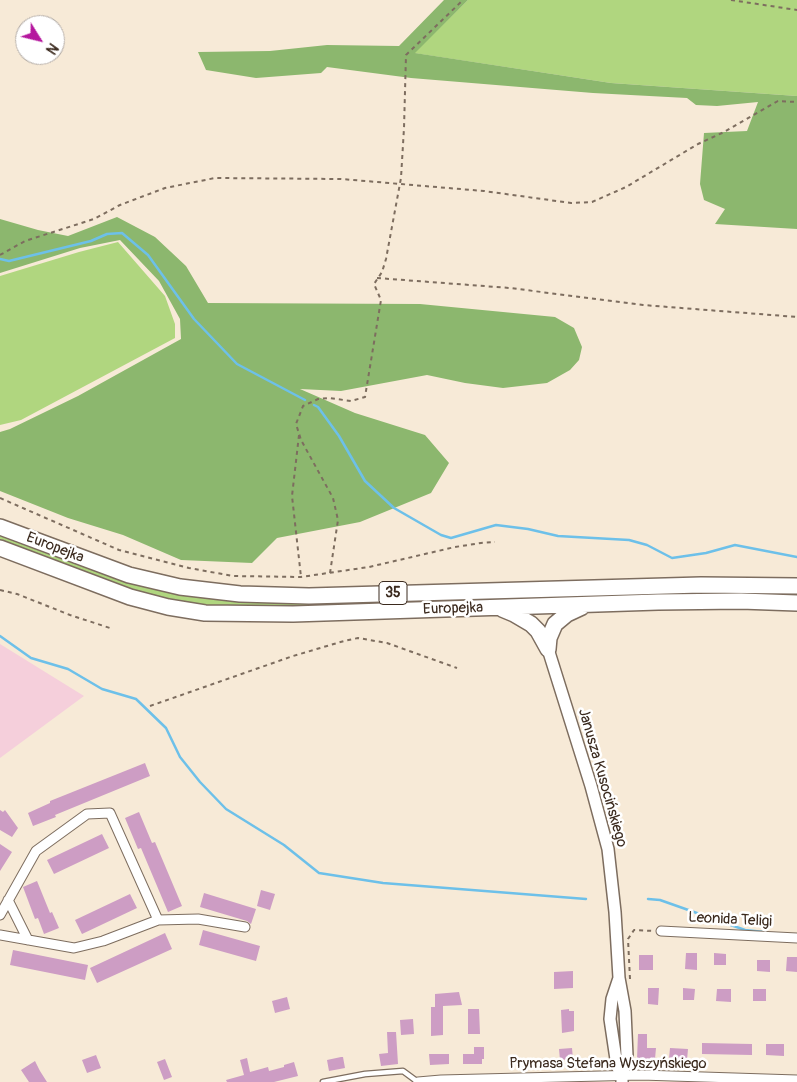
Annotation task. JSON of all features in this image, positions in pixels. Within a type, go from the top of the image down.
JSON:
[{"type":"main road","name":"Europejka","points":[[0,527],[129,575],[180,587],[240,594],[309,596],[701,585],[797,586]]},
{"type":"main road","name":"Europejka","points":[[0,548],[130,597],[205,614],[293,614],[740,601],[797,603]]},
{"type":"main road","points":[[548,648],[549,638],[555,624],[567,614],[588,604]]},
{"type":"main road","points":[[496,607],[532,624],[548,648]]},
{"type":"street","name":"Janusza Kusocińskiego","points":[[548,648],[586,768],[608,849],[615,912],[619,978],[624,997],[627,1056],[622,1079]]},
{"type":"street","points":[[0,915],[36,851],[87,814],[110,813],[158,920]]},
{"type":"street","points":[[8,900],[28,940]]},
{"type":"street","points":[[0,935],[74,948],[103,941],[158,920],[198,918],[245,927]]},
{"type":"street","name":"Leonida Teligi","points":[[661,931],[797,938]]},
{"type":"street","name":"Prymasa Stefana Wyszyńskiego","points":[[418,1082],[441,1080],[583,1080],[660,1076],[797,1080]]},
{"type":"lane","points":[[323,1082],[365,1074],[403,1071],[418,1082]]},
{"type":"path","points":[[330,573],[338,520],[333,498],[301,440],[296,424],[303,406],[318,399],[329,398],[351,401],[364,397],[381,300],[374,284],[382,272],[386,259],[399,184],[404,128],[406,55],[463,0]]},
{"type":"path","points":[[731,0],[797,10]]},
{"type":"path","points":[[0,255],[26,241],[94,219],[120,206],[166,188],[214,178],[340,179],[484,190],[571,203],[592,202],[626,187],[698,144],[722,133],[778,101],[797,102]]},
{"type":"path","points":[[377,278],[510,288],[643,305],[797,317]]},
{"type":"path","points":[[299,433],[292,496],[301,577]]},
{"type":"path","points":[[0,498],[118,550],[189,568],[233,576],[301,577],[369,567],[481,542],[495,542]]},
{"type":"path","points":[[0,590],[17,594],[70,615],[110,628]]},
{"type":"path","points":[[150,706],[323,647],[358,638],[372,639],[457,668]]},
{"type":"path","points":[[634,930],[661,931]]},
{"type":"shaded area","points":[[0,644],[84,696],[0,758]]},
{"type":"green space","points":[[444,0],[468,0],[415,53],[611,83],[797,96],[797,229],[715,224],[725,209],[704,200],[700,184],[704,133],[747,131],[758,102],[717,106],[696,105],[687,98],[593,93],[411,78],[327,67],[321,73],[256,78],[206,70],[198,52],[270,51],[327,45],[399,46]]},
{"type":"green space","points":[[468,0],[797,0],[797,96],[611,83],[414,53]]},
{"type":"green space","points":[[117,217],[155,237],[186,266],[208,303],[420,304],[555,317],[574,328],[582,347],[579,360],[570,370],[547,383],[503,388],[427,375],[341,391],[300,389],[355,413],[425,435],[449,463],[431,493],[360,522],[277,538],[252,563],[181,560],[123,535],[68,518],[0,491],[0,432],[78,396],[181,339],[180,319],[159,281],[120,240],[80,248],[0,273],[0,219],[68,236]]},
{"type":"green space","points":[[118,242],[165,296],[175,324],[175,338],[21,420],[0,425],[0,276]]},
{"type":"green space","points":[[0,533],[226,600],[300,602],[702,591],[797,593],[797,598],[261,609],[185,604],[133,591],[0,542]]},
{"type":"building","points":[[145,763],[150,776],[33,826],[28,813],[50,803],[50,801]]},
{"type":"building","points":[[0,810],[3,812],[5,810],[18,828],[12,837],[0,830]]},
{"type":"building","points":[[139,812],[152,843],[155,842],[182,906],[168,912],[141,848],[138,849],[125,818]]},
{"type":"building","points":[[102,834],[109,848],[54,874],[47,860]]},
{"type":"building","points":[[0,844],[12,852],[0,871]]},
{"type":"building","points":[[37,881],[50,913],[52,912],[59,928],[44,934],[38,918],[35,919],[23,887]]},
{"type":"building","points":[[261,890],[275,894],[270,910],[257,906]]},
{"type":"building","points":[[204,893],[256,909],[251,924],[247,921],[200,907]]},
{"type":"building","points":[[130,894],[137,908],[82,934],[75,920]]},
{"type":"building","points":[[203,930],[260,946],[256,961],[199,945]]},
{"type":"building","points":[[165,933],[172,949],[97,983],[90,968]]},
{"type":"building","points":[[13,950],[88,965],[85,980],[10,965]]},
{"type":"building","points":[[686,953],[697,953],[697,970],[685,969]]},
{"type":"building","points":[[714,953],[726,954],[726,965],[714,965]]},
{"type":"building","points":[[639,955],[653,955],[653,970],[639,970]]},
{"type":"building","points":[[787,957],[797,957],[797,972],[786,971]]},
{"type":"building","points":[[757,960],[770,960],[770,972],[757,971]]},
{"type":"building","points":[[573,971],[573,988],[554,989],[554,972]]},
{"type":"building","points":[[648,988],[659,988],[658,1005],[648,1004]]},
{"type":"building","points":[[683,988],[695,989],[694,1000],[683,1000]]},
{"type":"building","points":[[717,989],[731,989],[731,1002],[716,1001]]},
{"type":"building","points":[[753,989],[766,989],[766,1001],[753,1001]]},
{"type":"building","points":[[459,992],[462,1005],[443,1006],[443,1035],[431,1036],[431,1007],[435,1007],[435,994]]},
{"type":"building","points":[[287,997],[290,1009],[275,1013],[272,1001]]},
{"type":"building","points":[[468,1009],[479,1009],[480,1034],[468,1034]]},
{"type":"building","points":[[569,1009],[569,1011],[574,1011],[574,1031],[562,1033],[561,1010]]},
{"type":"building","points":[[413,1019],[414,1034],[401,1035],[400,1020]]},
{"type":"building","points":[[387,1032],[396,1032],[398,1064],[381,1066],[379,1054],[388,1053]]},
{"type":"building","points":[[638,1034],[647,1034],[647,1048],[656,1048],[655,1059],[637,1059]]},
{"type":"building","points":[[702,1043],[752,1044],[752,1055],[702,1054]]},
{"type":"building","points":[[766,1044],[784,1044],[784,1056],[766,1055]]},
{"type":"building","points":[[474,1047],[484,1047],[482,1064],[463,1064],[463,1054],[474,1054]]},
{"type":"building","points":[[572,1048],[573,1059],[560,1060],[559,1049]]},
{"type":"building","points":[[670,1048],[688,1049],[687,1060],[669,1059]]},
{"type":"building","points":[[429,1054],[449,1054],[449,1064],[430,1065]]},
{"type":"building","points":[[96,1055],[101,1068],[87,1073],[82,1060]]},
{"type":"building","points":[[343,1057],[345,1068],[329,1071],[327,1060]]},
{"type":"building","points":[[247,1058],[250,1072],[268,1067],[269,1071],[294,1062],[298,1076],[274,1082],[227,1082],[226,1080],[244,1075],[240,1060]]},
{"type":"building","points":[[165,1059],[172,1077],[164,1080],[157,1062]]},
{"type":"building","points":[[35,1061],[47,1082],[29,1082],[21,1070]]},
{"type":"waterway","points":[[0,259],[9,261],[91,241],[107,234],[122,233],[148,255],[194,319],[237,364],[305,400]]},
{"type":"waterway","points":[[314,405],[318,407],[339,436],[365,481],[394,508],[441,535],[451,538],[496,525],[528,529],[558,536],[629,540],[647,545],[672,558],[706,553],[735,545],[797,557]]},
{"type":"waterway","points":[[0,636],[31,658],[68,669],[102,689],[136,699],[166,728],[180,757],[200,782],[226,809],[284,845],[319,873],[383,883],[586,899]]},
{"type":"waterway","points":[[648,899],[660,900],[745,930],[764,932]]}]
